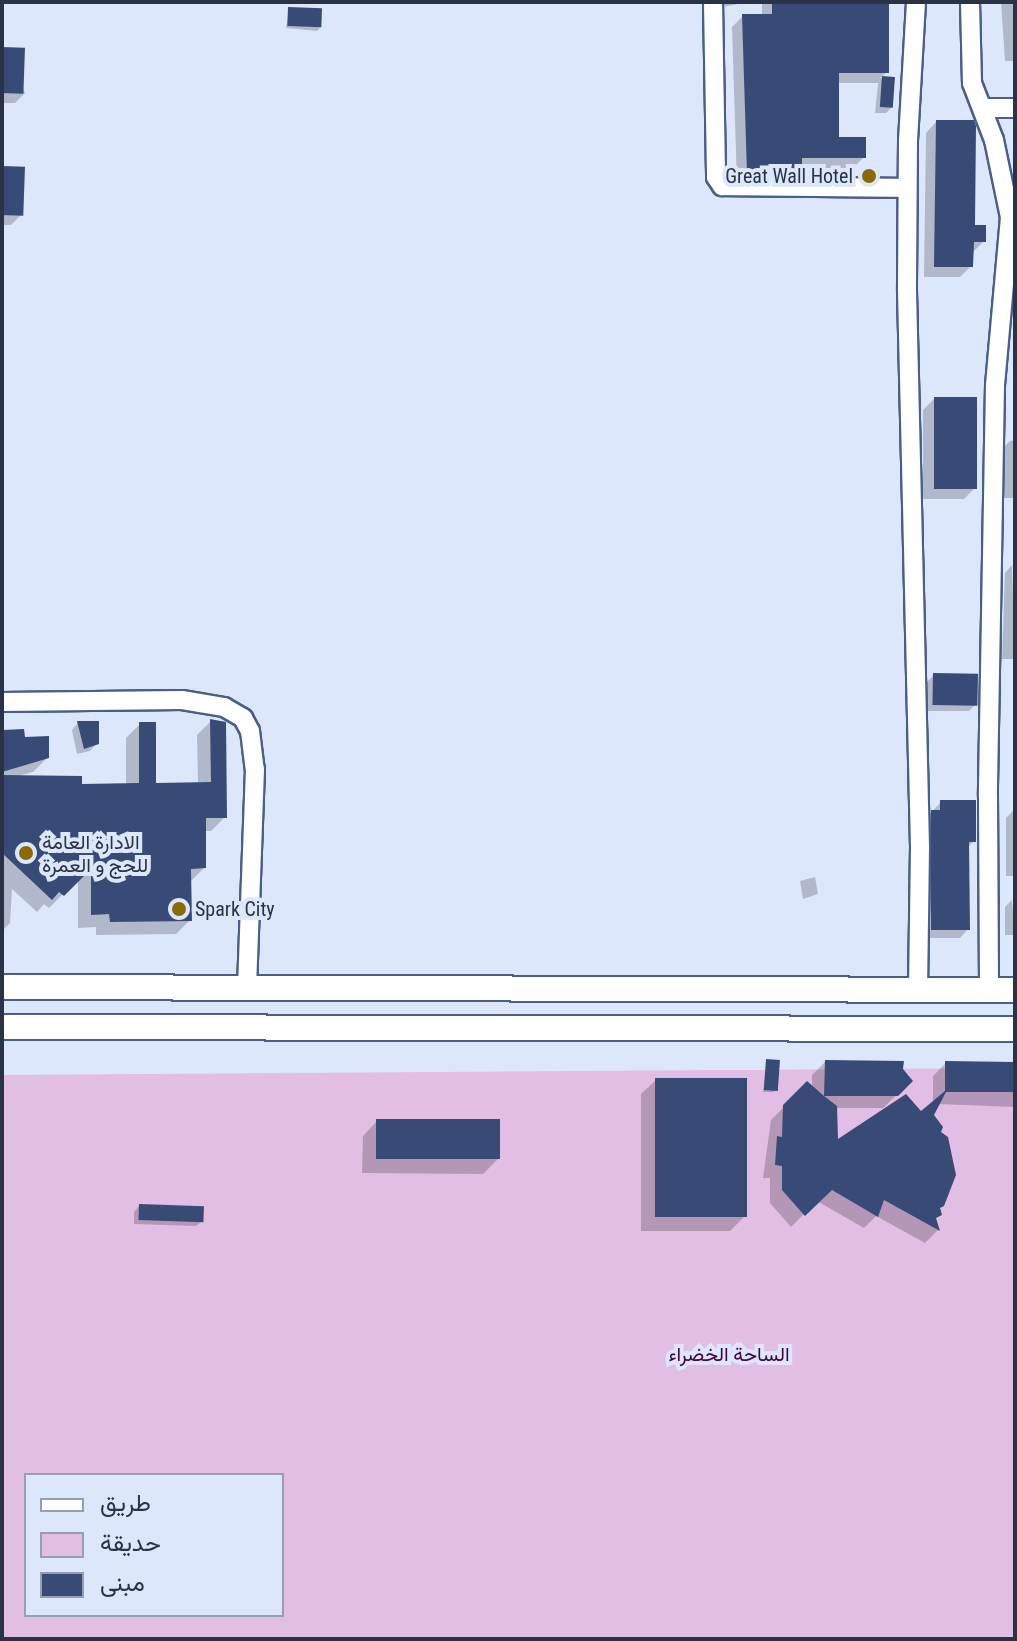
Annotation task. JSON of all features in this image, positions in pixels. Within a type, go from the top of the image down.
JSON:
[{"type":"street","points":[[713,2],[716,177],[722,186],[907,188]]},
{"type":"street","points":[[916,2],[907,188],[910,534],[920,847],[918,990]]},
{"type":"street","points":[[970,2],[972,83],[985,108],[1008,175],[1010,217],[995,385],[988,796],[989,990]]},
{"type":"street","points":[[985,108],[1015,108]]},
{"type":"street","points":[[2,702],[182,700],[224,707],[243,718],[250,731],[255,769],[247,988]]},
{"type":"street","points":[[2,987],[1015,990]]},
{"type":"street","points":[[2,1027],[1015,1029]]},
{"type":"green space","name":"الساحة الخضراء","points":[[1015,1068],[1015,1639],[2,1639],[2,1075]]},
{"type":"building","points":[[772,2],[889,2],[889,73],[839,73],[839,137],[866,137],[866,158],[802,158],[802,175],[747,174],[742,14],[772,14]]},
{"type":"building","points":[[288,7],[322,8],[321,27],[287,26]]},
{"type":"building","points":[[2,47],[25,48],[23,94],[2,93]]},
{"type":"building","points":[[882,76],[895,77],[893,108],[880,107]]},
{"type":"building","points":[[936,120],[974,120],[976,126],[975,225],[986,225],[986,242],[974,242],[973,267],[934,267]]},
{"type":"building","points":[[2,166],[25,167],[23,216],[2,215]]},
{"type":"building","points":[[934,397],[977,397],[977,489],[934,489]]},
{"type":"building","points":[[933,673],[978,674],[977,706],[932,705]]},
{"type":"building","points":[[210,719],[226,722],[227,818],[206,818],[206,868],[191,869],[192,921],[110,922],[109,914],[91,915],[91,869],[64,896],[59,892],[52,900],[2,853],[2,775],[82,776],[82,784],[139,783],[139,722],[156,722],[156,783],[211,782]]},
{"type":"building","points":[[77,721],[99,721],[99,744],[84,749]]},
{"type":"building","points":[[24,729],[25,737],[49,736],[49,758],[2,772],[2,730]]},
{"type":"building","points":[[940,800],[976,800],[976,842],[969,842],[970,930],[931,930],[931,810],[940,810]]},
{"type":"building","points":[[766,1059],[780,1060],[778,1091],[764,1090]]},
{"type":"building","points":[[825,1060],[904,1061],[903,1069],[913,1081],[898,1096],[824,1096]]},
{"type":"building","points":[[945,1061],[1015,1062],[1015,1092],[946,1092],[934,1115],[943,1127],[941,1132],[948,1137],[956,1175],[944,1206],[940,1208],[942,1215],[936,1218],[940,1231],[884,1200],[878,1217],[832,1190],[805,1216],[782,1190],[782,1166],[775,1165],[777,1136],[782,1137],[783,1105],[807,1081],[837,1106],[838,1139],[906,1094],[921,1111],[945,1091]]},
{"type":"building","points":[[655,1078],[747,1078],[747,1217],[655,1217]]},
{"type":"building","points":[[376,1119],[500,1119],[500,1159],[376,1159]]},
{"type":"building","points":[[139,1204],[204,1206],[203,1222],[138,1220]]},
{"type":"place","name":"Great Wall Hotel","points":[[869,176]]},
{"type":"place","name":"الادارة العامة للحج و العمرة","points":[[26,853]]},
{"type":"place","name":"Spark City","points":[[179,909]]}]
